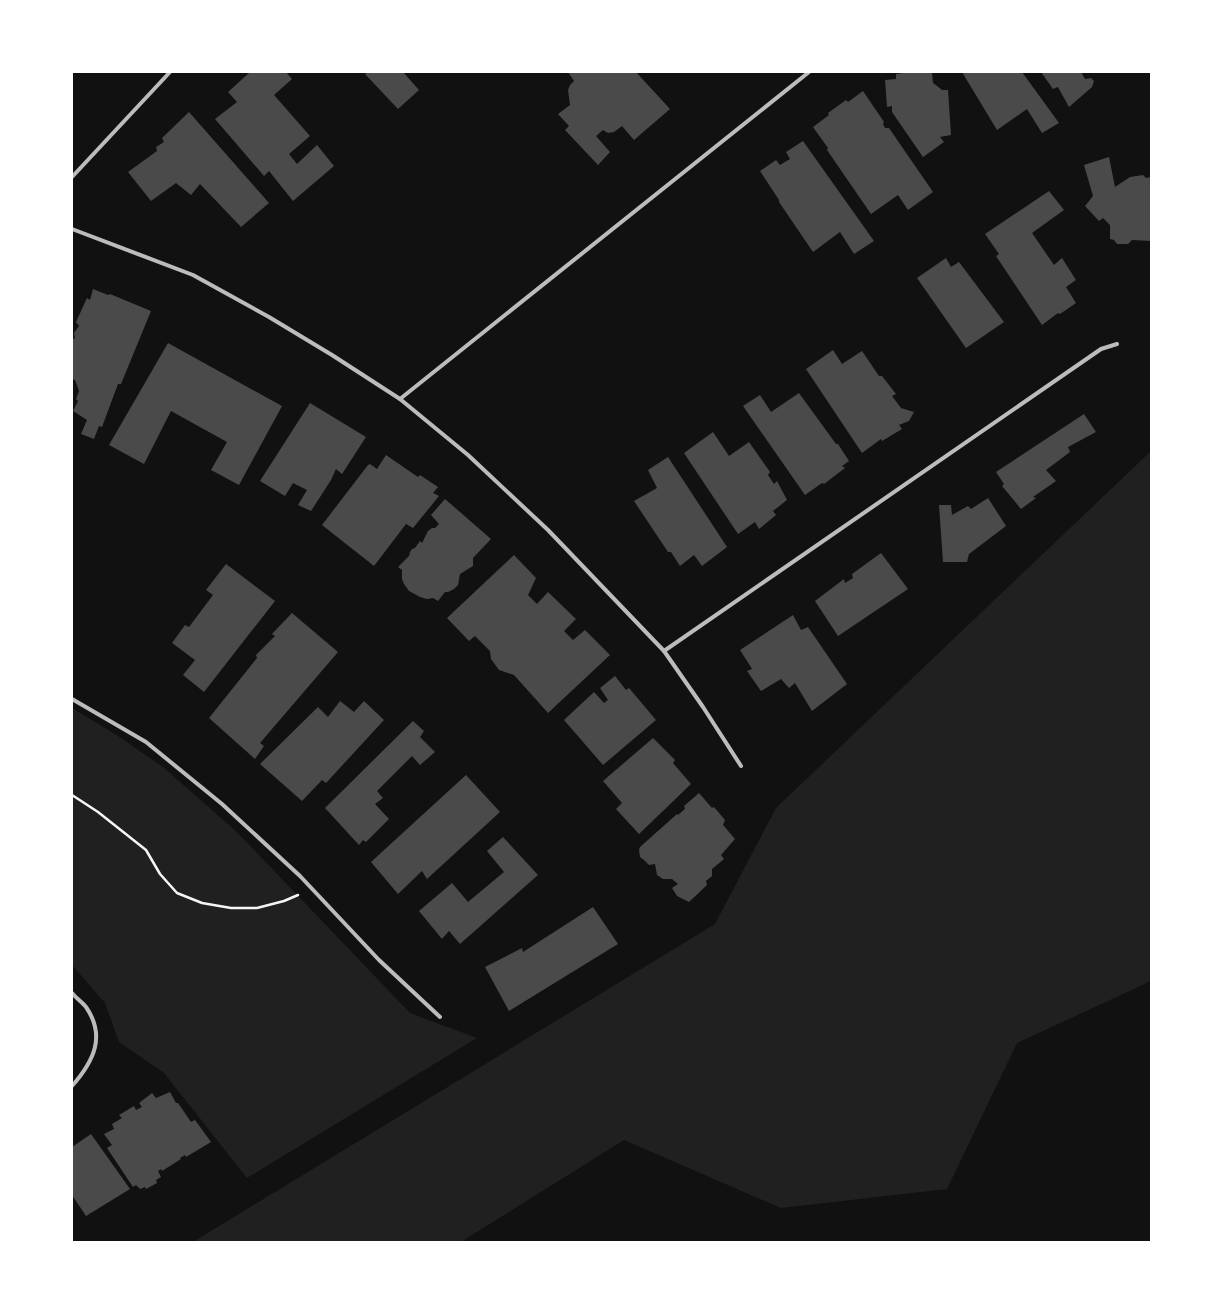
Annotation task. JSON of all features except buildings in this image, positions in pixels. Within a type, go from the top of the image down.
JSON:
[{"type":"street","points":[[72,176],[170,72]]},
{"type":"street","points":[[400,399],[809,72]]},
{"type":"street","points":[[72,229],[193,275],[294,332],[400,399],[468,455],[548,530],[664,651],[703,707],[741,766]]},
{"type":"street","points":[[664,651],[1101,349],[1117,344]]},
{"type":"street","points":[[72,699],[146,742],[222,804],[311,888],[379,960],[440,1017]]},
{"type":"street","points":[[72,993],[85,1006],[96,1024],[97,1041],[89,1064],[72,1085]]},
{"type":"path","points":[[72,795],[98,812],[146,850],[160,874],[177,893],[202,903],[231,908],[257,908],[284,901],[311,888]]},
{"type":"shaded area","points":[[1151,451],[1151,981],[1017,1043],[947,1189],[781,1208],[624,1140],[461,1242],[193,1242],[715,924],[776,808]]},
{"type":"shaded area","points":[[72,708],[115,734],[163,767],[237,832],[410,1013],[477,1038],[247,1178],[164,1073],[119,1042],[105,1003],[72,965]]}]
